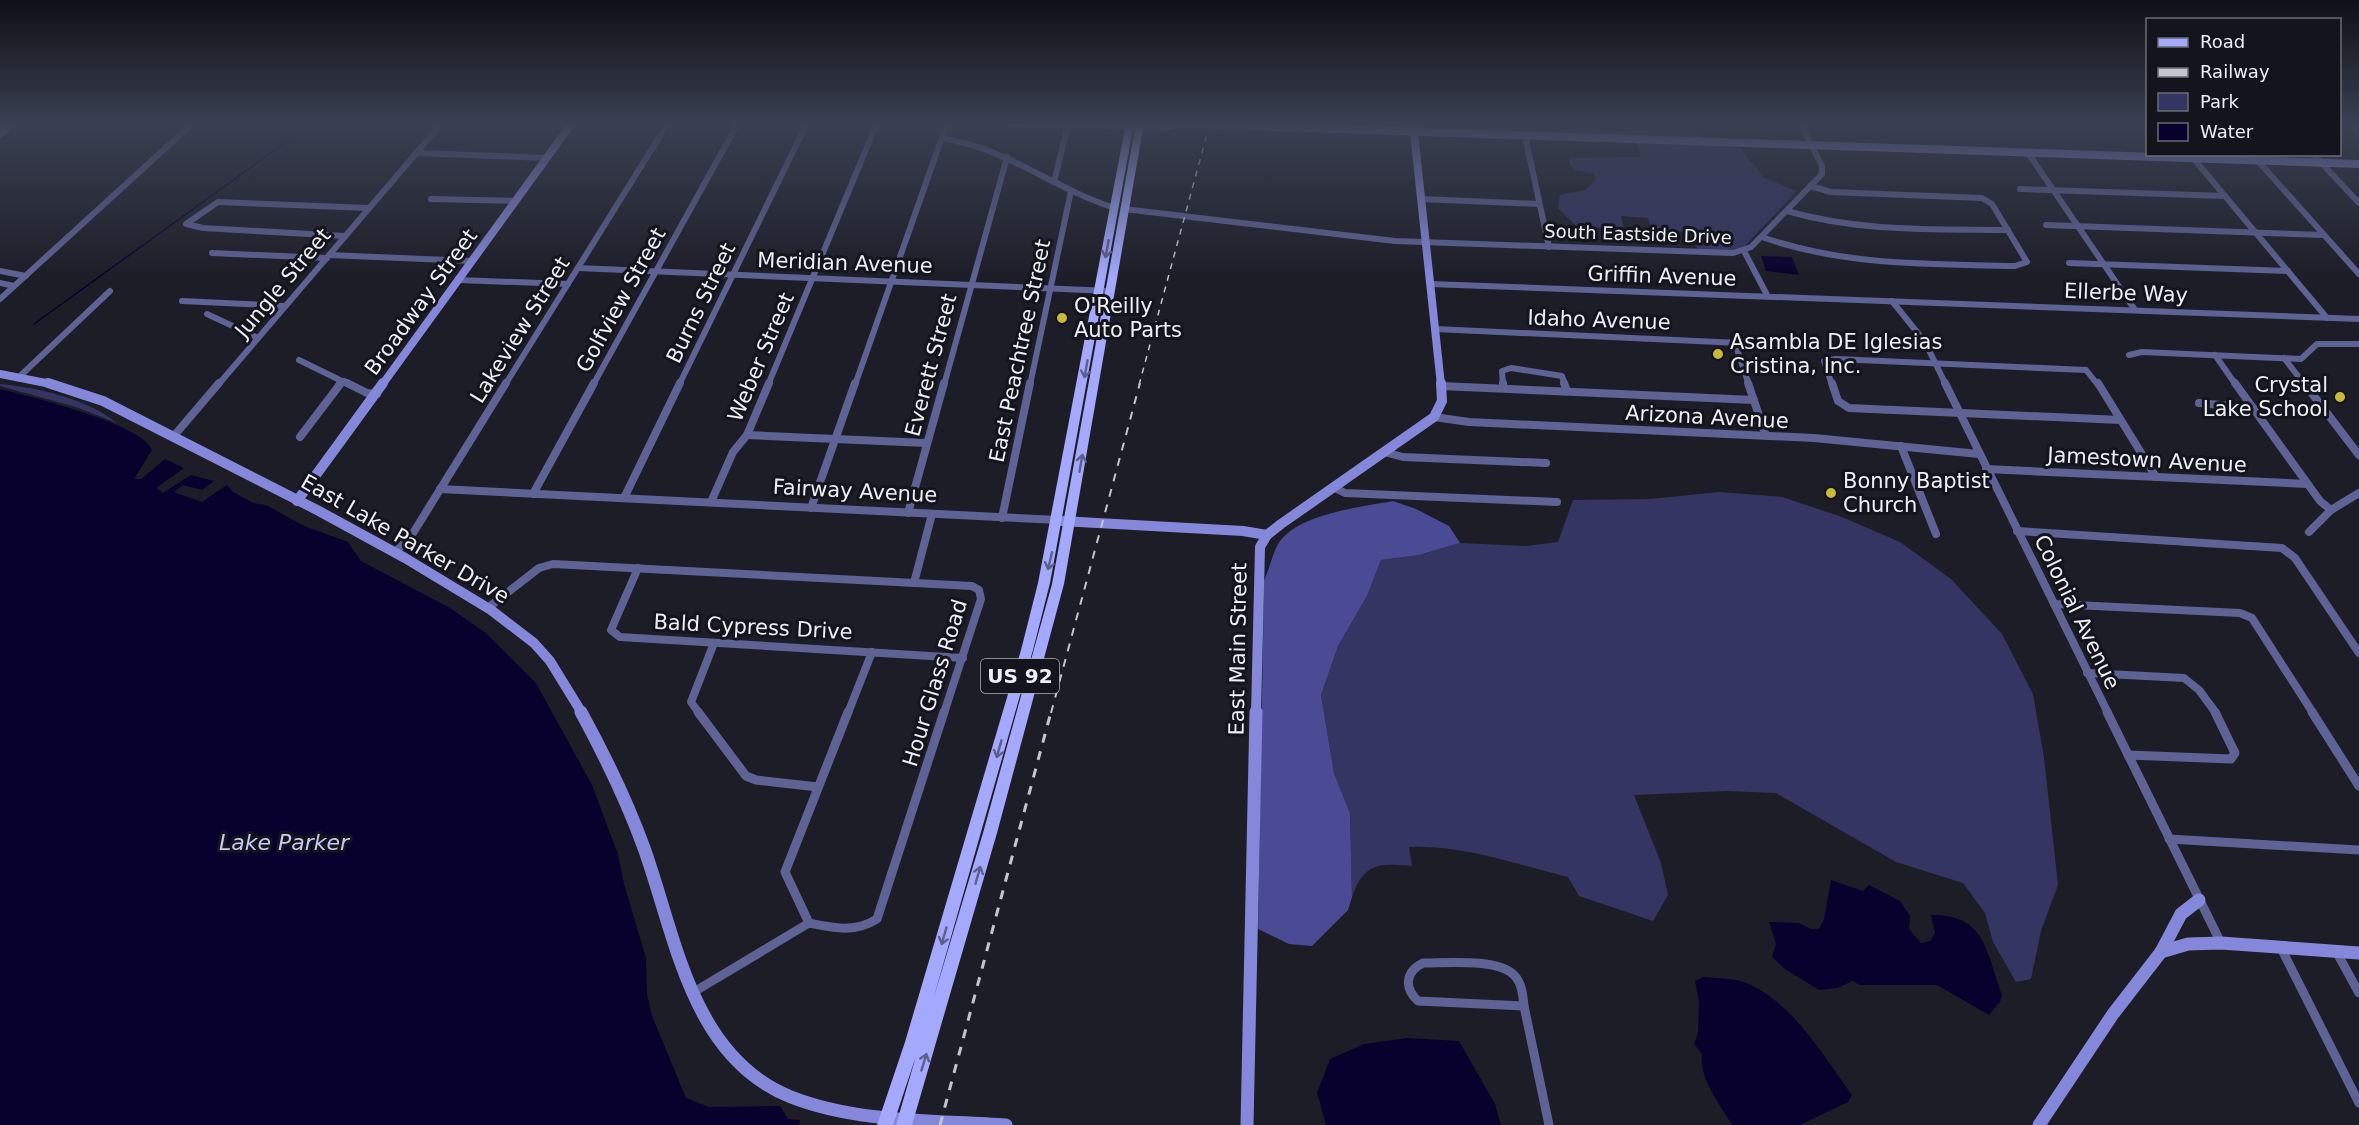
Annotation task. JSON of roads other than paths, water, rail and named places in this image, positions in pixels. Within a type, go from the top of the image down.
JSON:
[{"type":"main road","name":"Broadway Street","points":[[297,501],[534,176]]},
{"type":"main road","name":"US 92","points":[[906,1121],[990,833],[1034,651],[1064,521],[1126,176]]},
{"type":"main road","points":[[1419,176],[1442,401],[1434,417]]},
{"type":"main road","name":"US 92","points":[[1105,291],[1119,242],[1120,209]]},
{"type":"main road","name":"East Lake Parker Drive","points":[[0,374],[62,386],[94,396],[394,552],[489,607],[540,651],[552,665],[589,728],[643,845],[692,993],[718,1042],[746,1072],[769,1087],[814,1105],[887,1120],[1006,1125]]},
{"type":"main road","name":"East Main Street","points":[[1248,1125],[1258,556],[1260,547],[1267,535],[1434,417]]},
{"type":"main road","name":"Fairway Avenue","points":[[1064,521],[1243,531],[1267,535]]},
{"type":"main road","name":"US 92","points":[[887,1120],[975,831],[1034,651]]},
{"type":"main road","points":[[975,831],[990,833]]},
{"type":"main road","points":[[2044,1122],[2113,1014],[2161,952],[2181,916],[2192,902],[2199,900]]},
{"type":"main road","points":[[2161,952],[2188,945],[2221,944],[2359,952]]},
{"type":"street","points":[[0,299],[136,176]]},
{"type":"street","name":"Jungle Street","points":[[173,437],[397,176]]},
{"type":"street","name":"Lakeview Street","points":[[394,552],[407,542],[635,176]]},
{"type":"street","name":"Golfview Street","points":[[532,494],[709,176]]},
{"type":"street","name":"Burns Street","points":[[624,498],[781,176]]},
{"type":"street","name":"Weber Street","points":[[711,502],[733,452],[747,435],[855,176]]},
{"type":"street","points":[[811,508],[928,176]]},
{"type":"street","name":"Everett Street","points":[[908,513],[1002,176]]},
{"type":"street","name":"South Eastside Drive","points":[[1042,176],[1071,191],[1120,209],[1426,243],[1726,254],[1744,251],[1762,237],[1819,176]]},
{"type":"street","points":[[1054,182],[1056,176]]},
{"type":"street","points":[[1533,176],[1549,247]]},
{"type":"street","points":[[2043,176],[2135,310]]},
{"type":"street","points":[[2207,176],[2327,318]]},
{"type":"street","points":[[2271,176],[2359,274]]},
{"type":"street","points":[[2333,176],[2359,203]]},
{"type":"street","points":[[1762,237],[1803,251],[1850,259],[2025,264],[2026,259],[1986,199],[1831,192],[1810,186]]},
{"type":"street","points":[[2020,189],[2225,196]]},
{"type":"street","name":"East Peachtree Street","points":[[1002,518],[1071,191]]},
{"type":"street","points":[[431,199],[516,201]]},
{"type":"street","points":[[1421,199],[1539,204]]},
{"type":"street","points":[[345,236],[203,228],[186,224],[213,204],[222,202],[369,208]]},
{"type":"street","points":[[1787,211],[1818,221],[1846,225],[2008,230]]},
{"type":"street","points":[[2046,225],[2324,235]]},
{"type":"street","points":[[1744,251],[1767,296]]},
{"type":"street","points":[[212,253],[472,261]]},
{"type":"street","points":[[2069,263],[2288,271]]},
{"type":"street","name":"Meridian Avenue","points":[[578,268],[1105,291]]},
{"type":"street","points":[[0,271],[26,276]]},
{"type":"street","points":[[459,280],[568,284]]},
{"type":"street","points":[[0,284],[14,286]]},
{"type":"street","name":"Griffin Avenue","points":[[1430,284],[1892,302]]},
{"type":"street","points":[[20,377],[110,291]]},
{"type":"street","points":[[182,301],[285,306]]},
{"type":"street","name":"Ellerbe Way","points":[[1892,302],[2359,319]]},
{"type":"street","name":"Colonial Avenue","points":[[1892,302],[1922,338],[2221,944]]},
{"type":"street","points":[[207,314],[258,338]]},
{"type":"street","name":"Idaho Avenue","points":[[1435,329],[1761,344]]},
{"type":"street","points":[[1735,343],[1766,436]]},
{"type":"street","points":[[2129,355],[2142,352],[2301,359],[2317,344],[2359,344]]},
{"type":"street","points":[[2215,355],[2319,501],[2331,510]]},
{"type":"street","points":[[2284,358],[2359,455]]},
{"type":"street","points":[[2120,420],[1849,408],[1840,404],[1824,364],[1827,359],[1836,359],[2089,372],[2120,420],[2156,477]]},
{"type":"street","points":[[299,360],[377,394]]},
{"type":"street","points":[[1503,388],[1502,371],[1511,368],[1562,376],[1567,391]]},
{"type":"street","points":[[300,437],[344,381]]},
{"type":"street","points":[[1441,386],[1754,400]]},
{"type":"street","points":[[2199,404],[2253,408]]},
{"type":"street","name":"Arizona Avenue","points":[[1434,417],[1469,422],[1766,436],[1979,454]]},
{"type":"street","points":[[747,435],[926,442]]},
{"type":"street","points":[[1901,446],[1936,534]]},
{"type":"street","points":[[1384,452],[1403,457],[1546,463]]},
{"type":"street","name":"Jamestown Avenue","points":[[1986,470],[2307,484]]},
{"type":"street","points":[[1335,488],[1345,493],[1557,502]]},
{"type":"street","name":"Fairway Avenue","points":[[440,489],[1064,521]]},
{"type":"street","points":[[2309,532],[2331,510],[2359,493]]},
{"type":"street","points":[[914,583],[932,514]]},
{"type":"street","points":[[2017,531],[2282,548],[2295,558],[2359,653]]},
{"type":"street","name":"Hour Glass Road","points":[[489,607],[539,568],[553,564],[972,586],[979,590],[981,599],[963,658],[877,919],[864,930],[841,929],[809,923]]},
{"type":"street","name":"Bald Cypress Drive","points":[[638,568],[611,630],[620,637],[963,658]]},
{"type":"street","points":[[2054,604],[2240,614],[2252,618],[2359,786]]},
{"type":"street","points":[[714,643],[691,702],[746,776],[756,780],[818,787]]},
{"type":"street","points":[[692,993],[809,923],[785,872],[872,652]]},
{"type":"street","points":[[2087,673],[2184,678],[2191,681],[2202,691],[2235,753],[2231,759],[2226,760],[2128,755]]},
{"type":"street","points":[[2169,839],[2359,850]]},
{"type":"street","points":[[2281,948],[2359,1103]]},
{"type":"street","points":[[2337,951],[2359,993]]},
{"type":"street","points":[[1524,1006],[1452,1005],[1418,1001],[1410,994],[1407,984],[1413,967],[1423,963],[1502,967],[1514,975],[1520,985],[1524,1006],[1529,1040],[1549,1125]]},
{"type":"water","points":[[1761,256],[1792,257],[1799,275],[1766,271]]},
{"type":"water","name":"Lake Parker","points":[[0,389],[83,412],[128,430],[144,440],[152,450],[134,479],[141,479],[165,459],[184,468],[156,488],[163,493],[191,475],[214,481],[202,490],[183,485],[174,492],[202,502],[227,485],[233,492],[253,503],[266,505],[304,526],[348,542],[361,561],[450,608],[487,634],[536,683],[592,785],[618,854],[624,884],[646,958],[647,994],[652,1016],[686,1098],[709,1107],[780,1106],[788,1119],[800,1120],[799,1125],[0,1125]]},
{"type":"water","points":[[1831,880],[1863,891],[1869,885],[1900,901],[1910,916],[1909,929],[1921,943],[1930,941],[1935,933],[1931,915],[1949,916],[1963,921],[1981,938],[1987,951],[2002,995],[2000,1002],[1989,1015],[1937,985],[1860,985],[1853,981],[1837,988],[1819,990],[1785,969],[1772,957],[1776,944],[1769,922],[1799,923],[1811,929],[1819,929],[1824,919]]},
{"type":"water","points":[[1703,977],[1744,982],[1777,1002],[1792,1016],[1830,1063],[1852,1095],[1848,1102],[1800,1125],[1732,1125],[1707,1082],[1702,1054],[1694,1044],[1698,1033],[1699,1002],[1695,981]]},
{"type":"water","points":[[1407,1038],[1459,1041],[1495,1104],[1501,1125],[1326,1125],[1317,1093],[1330,1059],[1364,1044]]},
{"type":"waterway","points":[[34,324],[239,176]]},
{"type":"railway","points":[[1139,385],[1196,176]]},
{"type":"railway","points":[[1051,713],[1140,383]]},
{"type":"railway","points":[[940,1125],[1051,712]]},
{"type":"place","name":"O'Reilly Auto Parts","points":[[1062,318]]},
{"type":"place","name":"Asambla DE Iglesias Cristina, Inc.","points":[[1718,354]]},
{"type":"place","name":"Crystal Lake School","points":[[2340,397]]},
{"type":"place","name":"Bonny Baptist Church","points":[[1831,493]]}]
